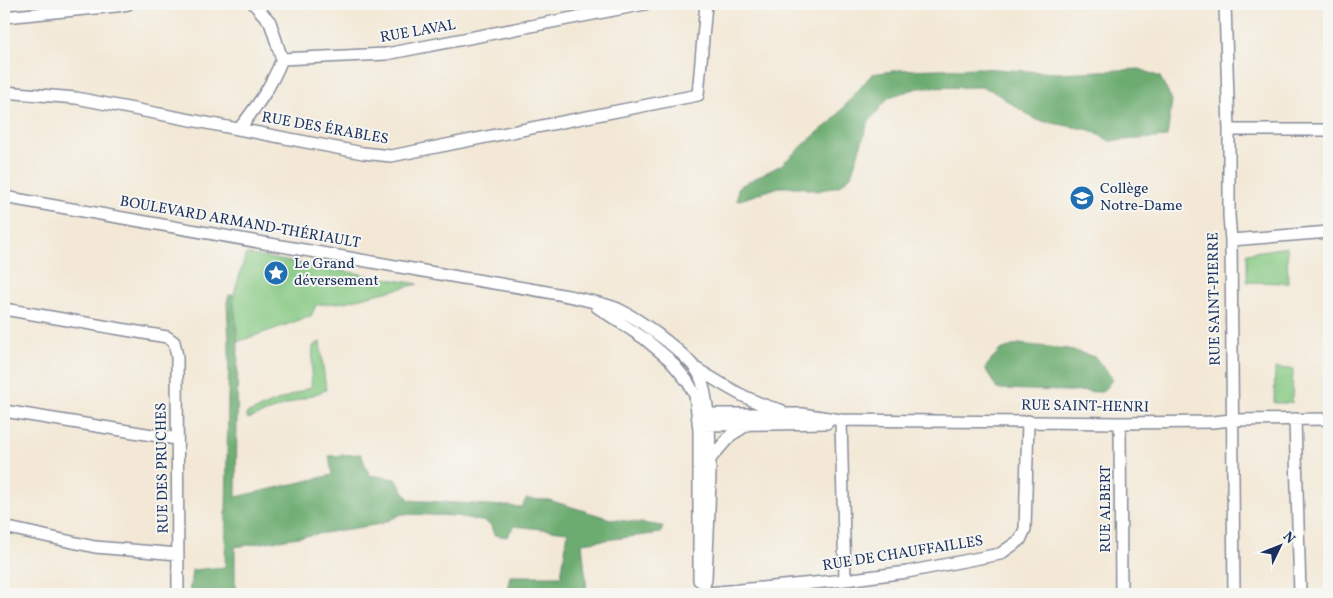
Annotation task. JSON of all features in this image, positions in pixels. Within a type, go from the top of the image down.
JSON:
[{"type":"street","points":[[4,17],[128,4]]},
{"type":"street","points":[[239,129],[261,101],[274,80],[282,59],[270,22],[254,4]]},
{"type":"street","name":"RUE LAVAL","points":[[282,59],[386,54],[645,4]]},
{"type":"street","name":"RUE DES ÉRABLES","points":[[4,92],[76,98],[363,154],[391,156],[698,95],[706,4]]},
{"type":"street","name":"RUE SAINT-PIERRE","points":[[1225,4],[1231,240],[1231,420],[1234,594]]},
{"type":"street","points":[[1229,130],[1329,130]]},
{"type":"street","name":"BOULEVARD ARMAND-THÉRIAULT","points":[[4,196],[438,274],[530,288],[617,309],[676,350],[696,369],[703,381],[698,578],[700,594]]},
{"type":"street","points":[[1231,240],[1329,232]]},
{"type":"street","name":"BOULEVARD ARMAND-THÉRIAULT","points":[[589,301],[645,339],[679,370],[695,395],[703,419],[710,459],[706,578],[700,594]]},
{"type":"street","name":"RUE DES PRUCHES","points":[[4,309],[167,337],[174,342],[177,356],[178,594]]},
{"type":"street","points":[[696,369],[737,393],[767,407],[802,414]]},
{"type":"street","points":[[4,411],[177,439]]},
{"type":"street","name":"RUE SAINT-HENRI","points":[[703,419],[802,414],[841,420],[1120,423],[1329,419]]},
{"type":"street","name":"RUE SAINT-HENRI","points":[[703,419],[749,424],[823,424],[841,420]]},
{"type":"street","points":[[841,420],[845,580]]},
{"type":"street","points":[[1295,420],[1300,594]]},
{"type":"street","name":"RUE DE CHAUFFAILLES","points":[[700,594],[907,572],[1000,554],[1020,540],[1025,529],[1028,421]]},
{"type":"street","name":"RUE ALBERT","points":[[1120,423],[1121,594]]},
{"type":"street","points":[[710,459],[731,435],[749,424]]},
{"type":"street","points":[[4,526],[95,547],[178,554]]},
{"type":"green space","points":[[980,68],[1057,73],[1140,69],[1160,77],[1172,100],[1167,137],[1110,141],[1090,130],[1036,120],[991,90],[980,87],[918,88],[889,97],[868,123],[851,176],[839,186],[817,191],[800,187],[779,187],[737,201],[738,187],[781,165],[831,122],[872,74],[899,70]]},
{"type":"green space","points":[[1287,247],[1288,283],[1247,282],[1247,253]]},
{"type":"green space","points":[[246,254],[418,284],[345,302],[316,305],[311,316],[237,342],[233,297]]},
{"type":"green space","points":[[229,295],[233,295],[238,344],[236,497],[332,475],[329,456],[361,454],[369,475],[396,479],[409,500],[522,507],[526,499],[549,500],[611,519],[663,526],[661,533],[582,543],[587,591],[563,594],[506,594],[510,576],[561,576],[568,532],[514,526],[507,537],[494,535],[491,526],[486,522],[457,516],[402,514],[381,524],[235,547],[235,594],[189,594],[192,570],[225,567],[229,344],[227,302]]},
{"type":"green space","points":[[320,342],[326,390],[248,419],[246,414],[311,387],[313,346]]},
{"type":"green space","points":[[1019,344],[1068,349],[1095,357],[1113,379],[1102,392],[997,389],[985,368],[1000,350]]},
{"type":"green space","points":[[1275,368],[1293,369],[1292,403],[1274,403]]},
{"type":"place","name":"Collège Notre-Dame","points":[[1082,198]]},
{"type":"place","name":"Le Grand déversement","points":[[276,273]]}]
